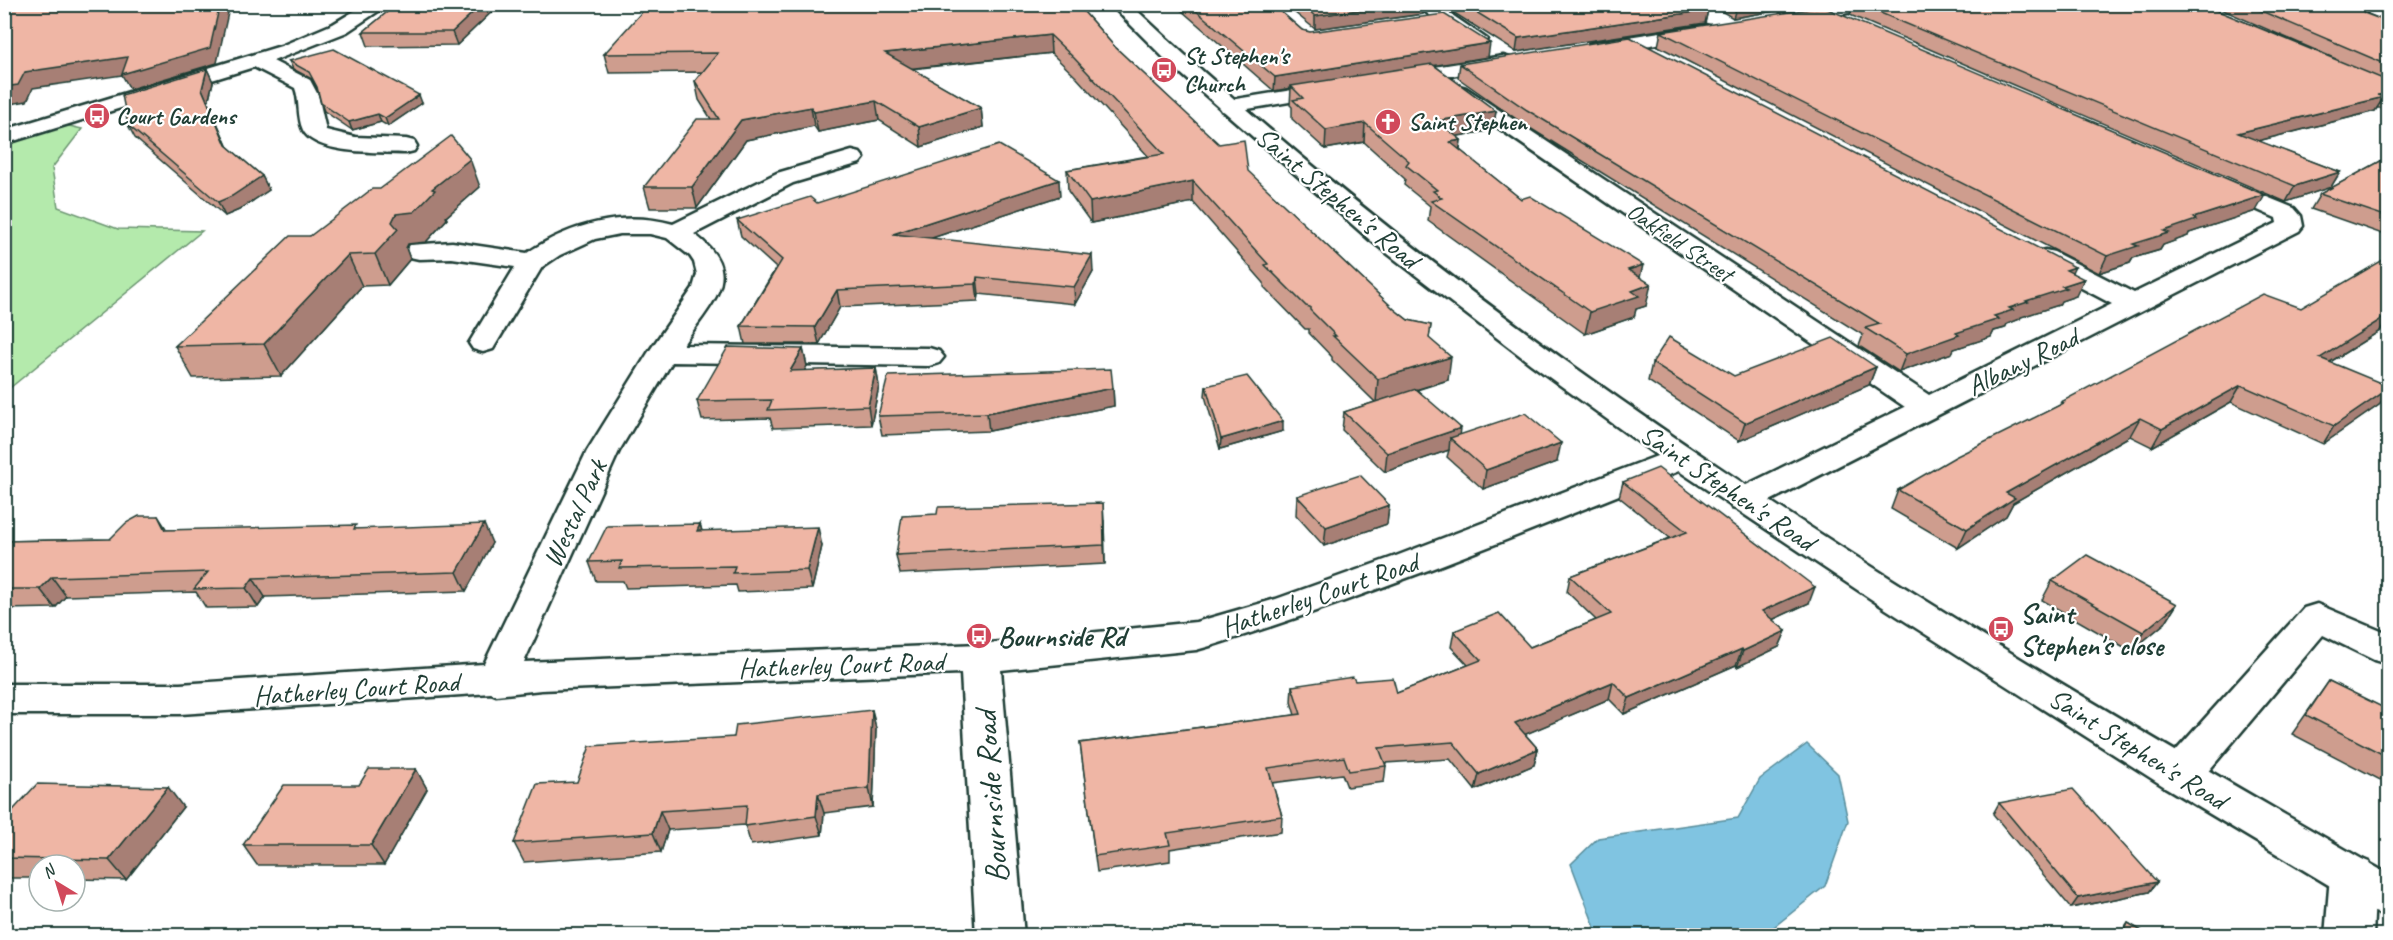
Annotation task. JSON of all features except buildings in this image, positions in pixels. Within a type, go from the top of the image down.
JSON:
[{"type":"street","points":[[4,137],[256,60],[327,34],[360,18],[380,4]]},
{"type":"street","name":"Saint Stephen's Road","points":[[1119,4],[1230,106],[1379,236],[1541,358],[1682,458],[1744,500],[2180,775],[2371,886]]},
{"type":"street","points":[[1765,21],[1871,4]]},
{"type":"street","points":[[1572,52],[1720,25],[1701,11]]},
{"type":"street","points":[[1821,12],[1854,27]]},
{"type":"street","points":[[1377,82],[1519,60],[1445,19],[1423,13]]},
{"type":"street","points":[[1631,42],[1662,58]]},
{"type":"street","points":[[256,60],[303,84],[313,114],[314,131],[318,136],[345,143],[406,146]]},
{"type":"street","name":"Oakfield Street","points":[[1434,74],[1493,117],[1928,408]]},
{"type":"street","points":[[1230,106],[1354,86]]},
{"type":"street","points":[[676,233],[785,178],[852,158]]},
{"type":"street","name":"Albany Road","points":[[1744,500],[2285,230],[2292,222],[2289,216],[2201,177]]},
{"type":"street","name":"Westal Park","points":[[483,343],[532,262],[551,249],[603,229],[636,225],[651,226],[676,233],[700,251],[707,262],[710,274],[708,288],[663,353],[603,451],[496,680]]},
{"type":"street","points":[[2021,246],[2135,305]]},
{"type":"street","points":[[420,251],[452,250],[532,262]]},
{"type":"street","points":[[663,353],[929,357]]},
{"type":"street","name":"Hatherley Court Road","points":[[4,699],[180,699],[592,673],[980,658],[1196,636],[1289,608],[1682,458]]},
{"type":"street","points":[[2180,775],[2317,617],[2388,650]]},
{"type":"street","name":"Bournside Road","points":[[980,658],[1000,936]]},
{"type":"street","points":[[2349,936],[2371,886]]},
{"type":"green space","points":[[65,125],[82,129],[52,168],[58,207],[118,229],[202,231],[5,392],[5,143]]},
{"type":"water","points":[[1807,744],[1838,774],[1848,821],[1825,886],[1764,935],[1601,936],[1597,933],[1571,864],[1598,838],[1738,818],[1760,779]]},
{"type":"place","name":"St Stephen's Church","points":[[1164,70]]},
{"type":"place","name":"Court Gardens","points":[[97,116]]},
{"type":"place","name":"Saint Stephen","points":[[1388,122]]},
{"type":"place","name":"Saint Stephen's close","points":[[2001,629]]},
{"type":"place","name":"Bournside Rd","points":[[979,636]]}]
